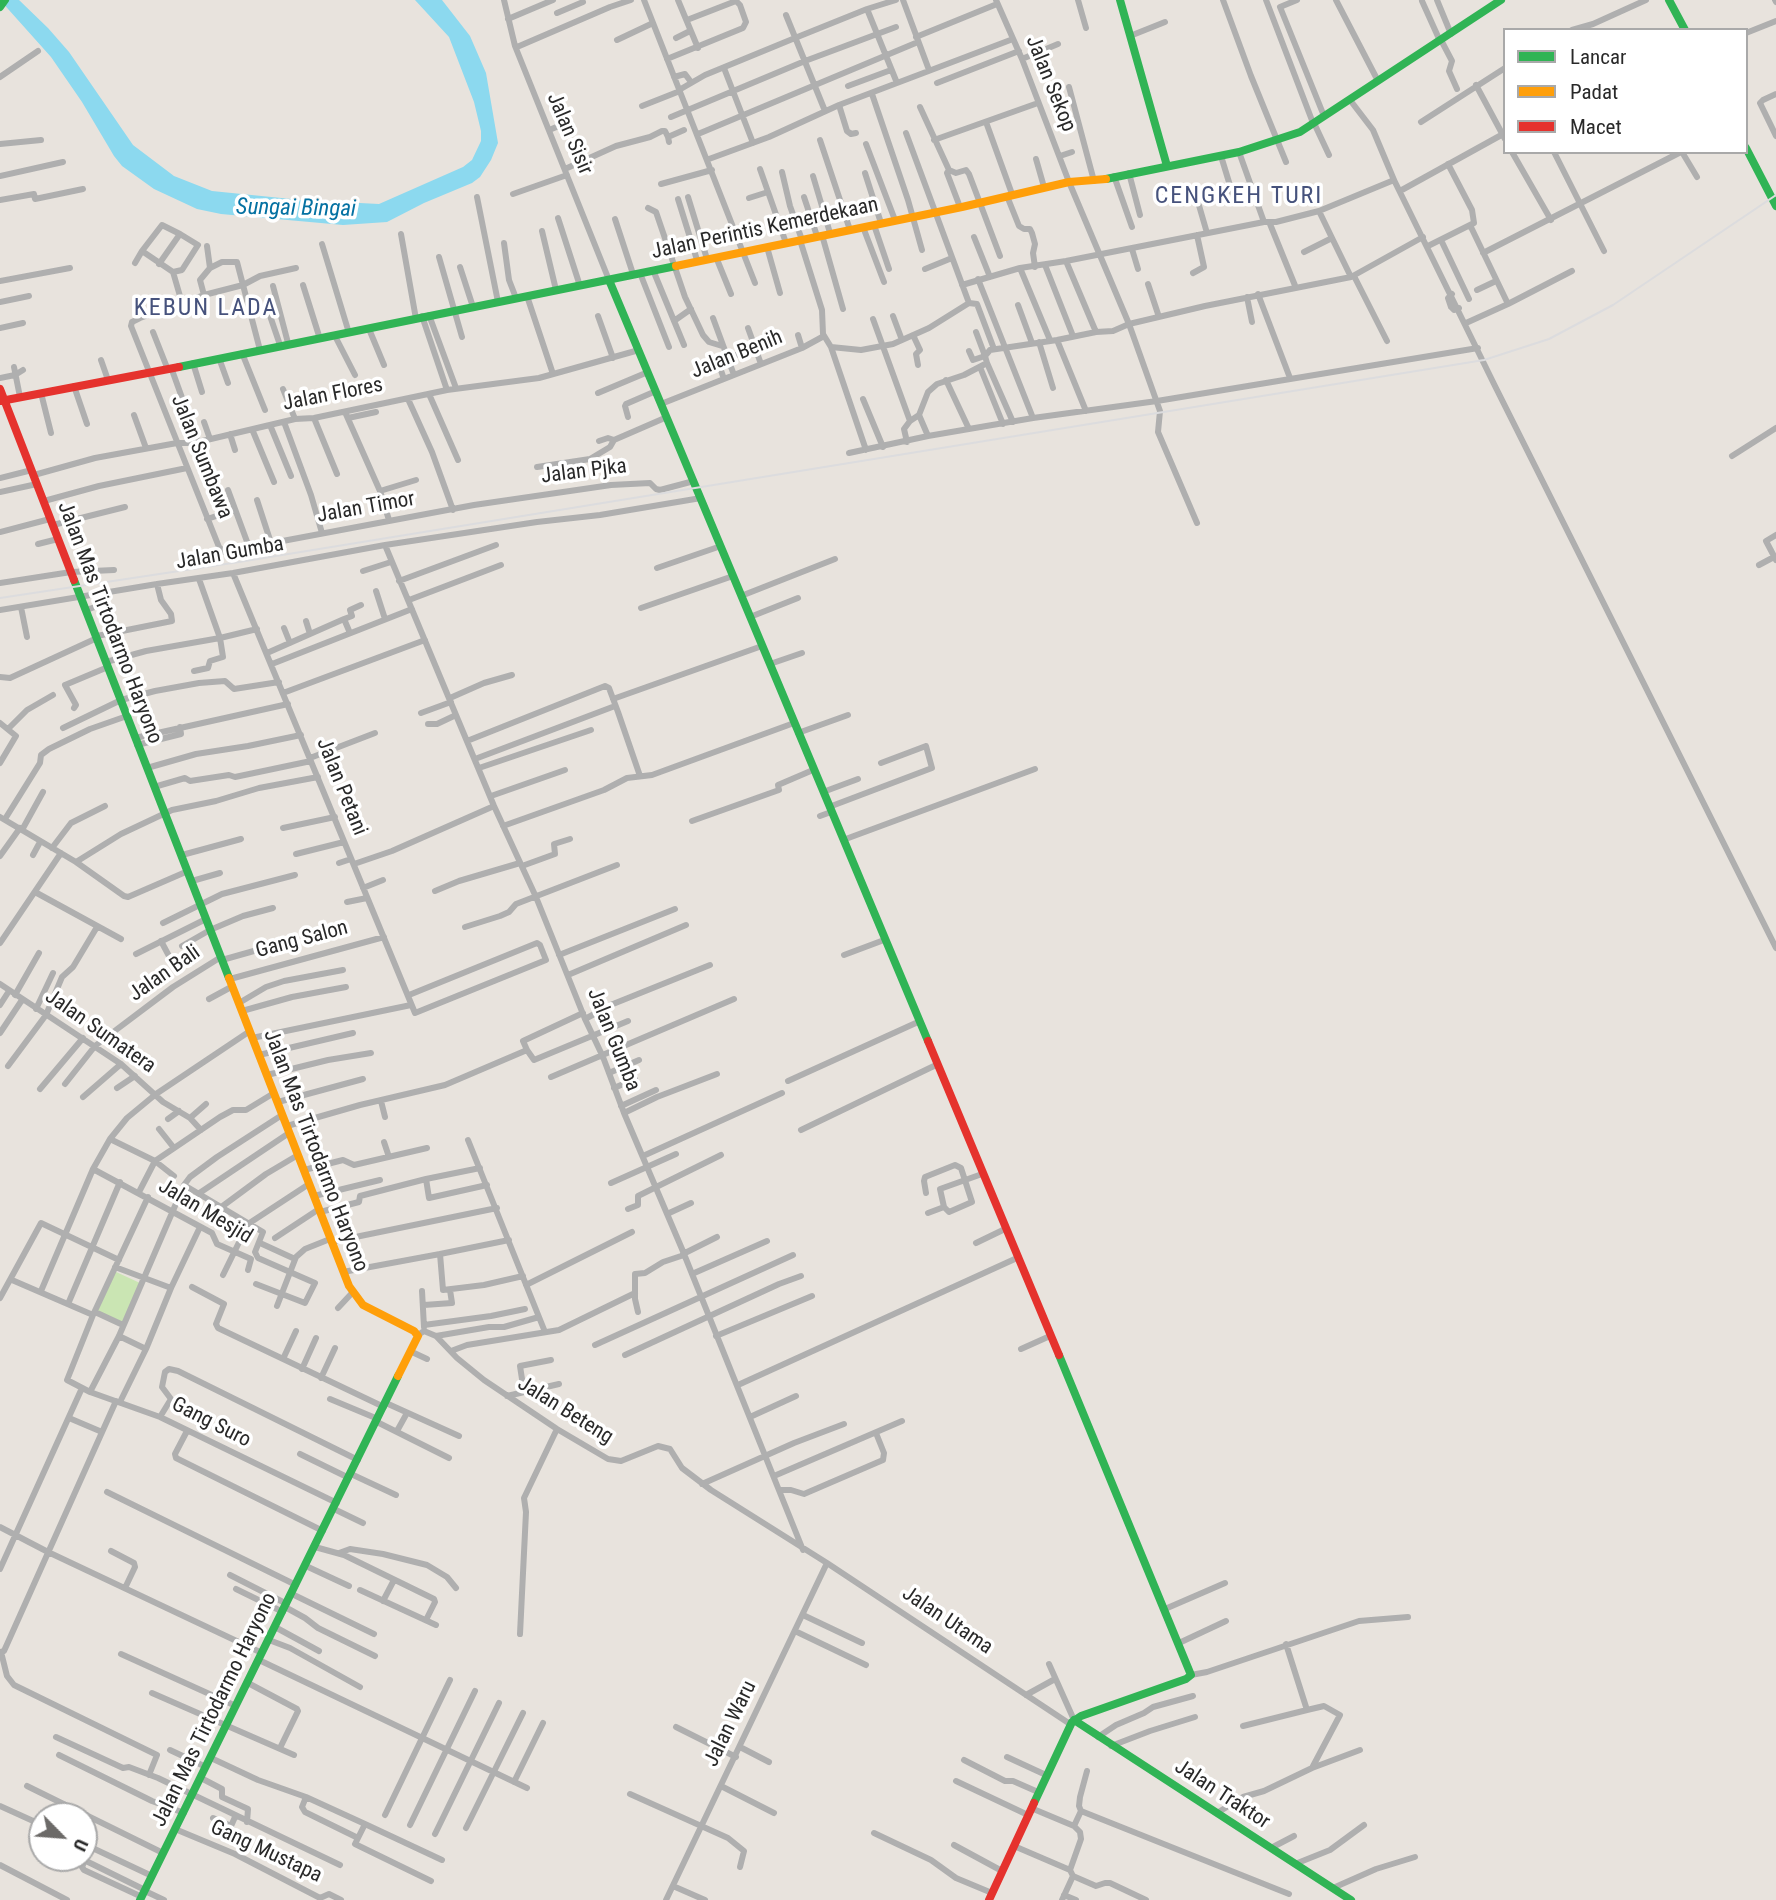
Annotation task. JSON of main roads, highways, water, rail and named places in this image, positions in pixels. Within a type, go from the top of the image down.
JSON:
[{"type":"water","name":"Sungai Bingai","points":[[0,0],[19,0],[48,28],[69,52],[133,145],[174,176],[212,191],[379,204],[463,167],[472,160],[481,141],[474,102],[449,37],[415,0],[442,0],[470,36],[486,73],[498,143],[480,177],[472,183],[387,222],[343,225],[221,214],[197,209],[154,189],[122,166],[51,57]]},
{"type":"railway","points":[[0,598],[239,562],[1484,360],[1549,339],[1613,305],[1776,195]]},
{"type":"district","name":"CENGKEH TURI","points":[[1239,197]]},
{"type":"district","name":"KEBUN LADA","points":[[206,309]]}]
